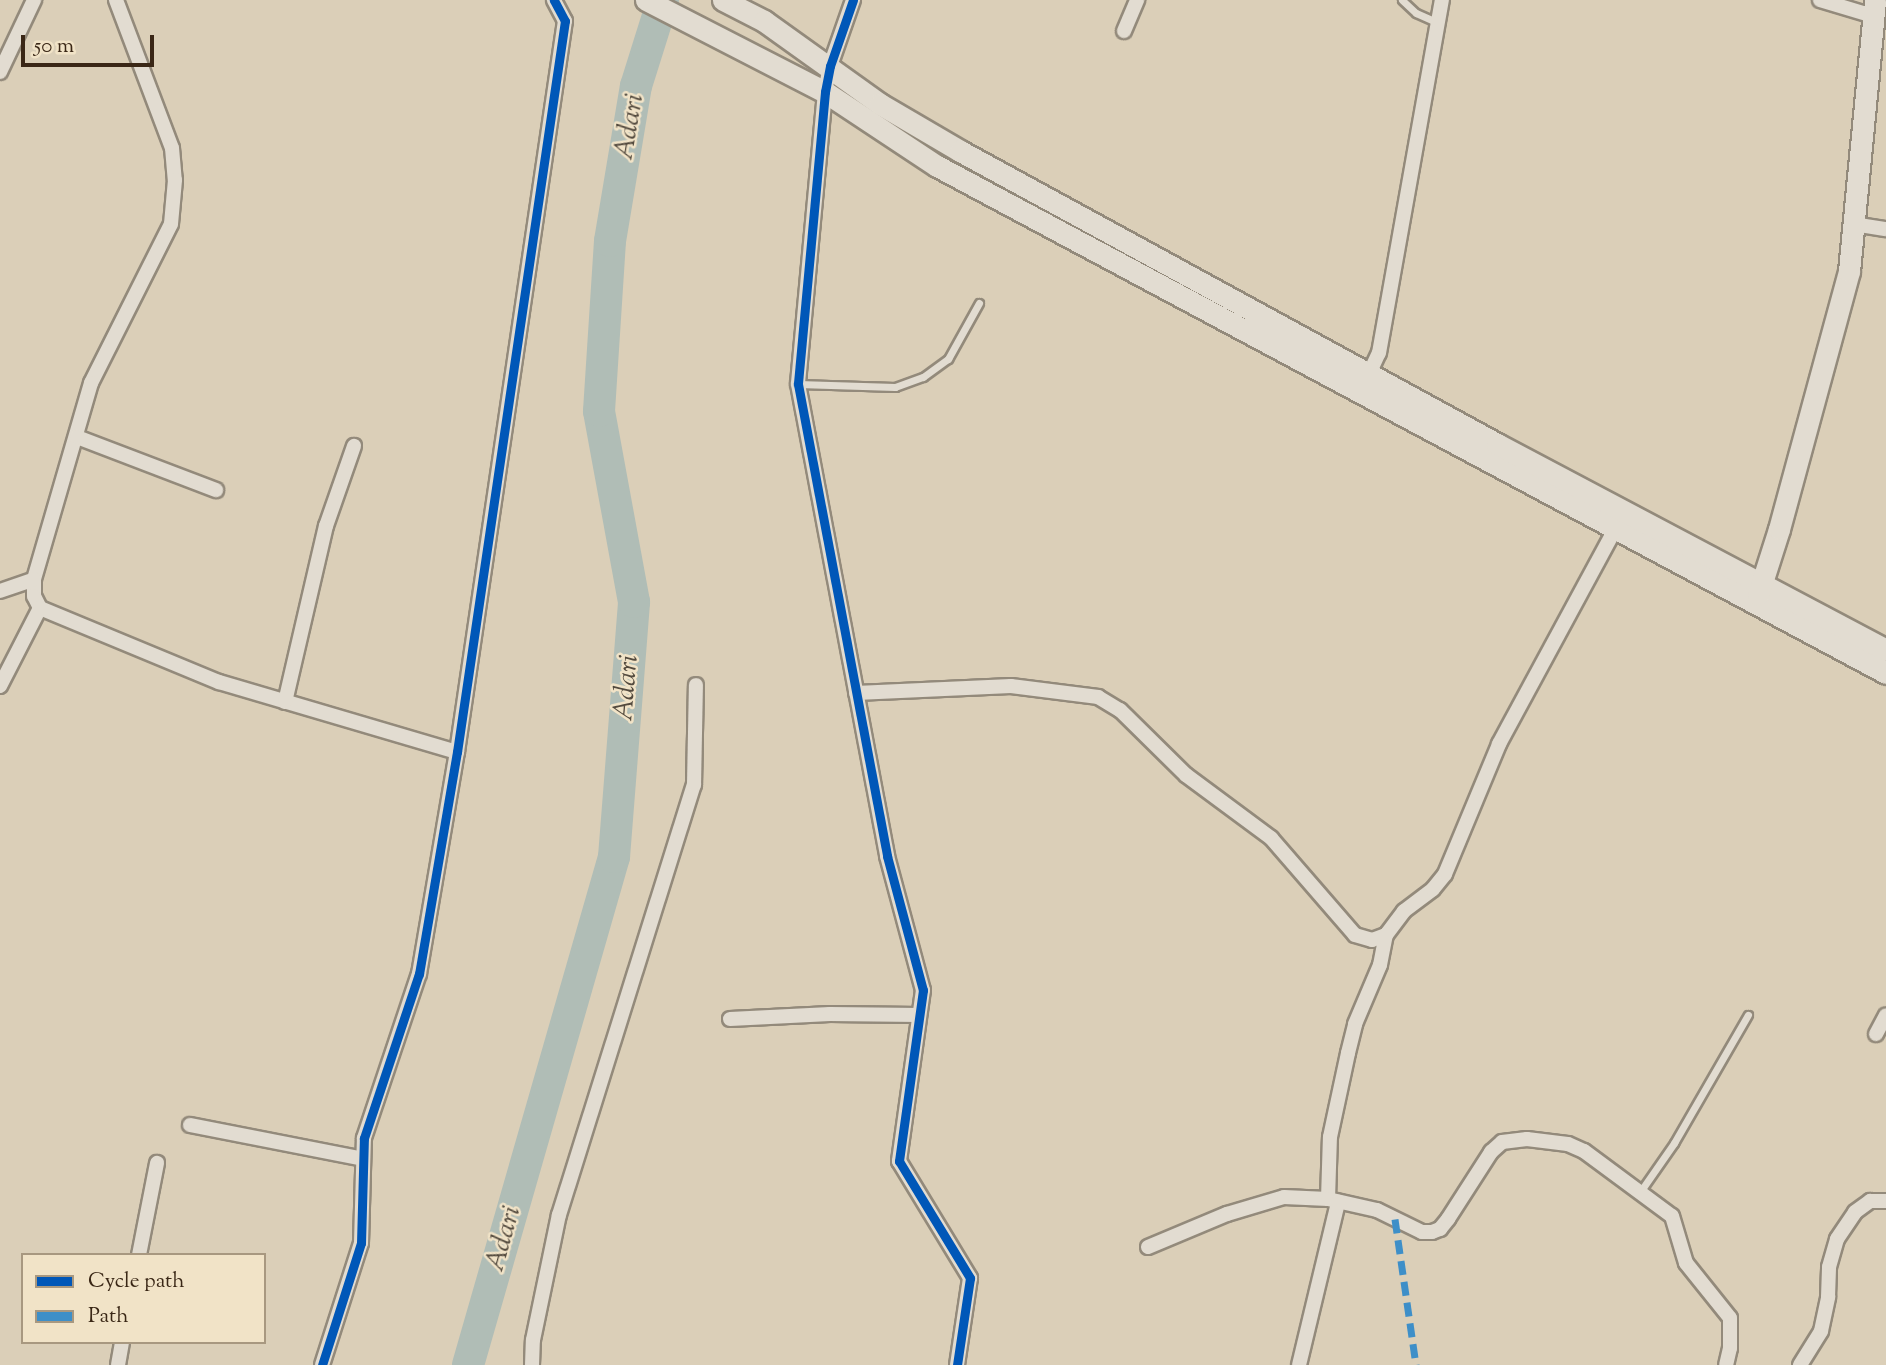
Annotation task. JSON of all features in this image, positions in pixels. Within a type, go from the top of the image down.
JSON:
[{"type":"main road","points":[[646,0],[792,73],[937,166],[1886,673]]},
{"type":"main road","points":[[723,0],[764,21],[880,104],[960,151],[1368,374],[1886,650]]},
{"type":"main road","points":[[1755,603],[1849,271],[1874,8]]},
{"type":"street","points":[[0,72],[34,0]]},
{"type":"street","points":[[116,0],[172,148],[176,180],[172,224],[91,383],[34,579],[34,596],[40,608],[219,682],[457,752]]},
{"type":"street","points":[[322,1365],[360,1243],[364,1138],[419,974],[457,752],[565,20],[554,0]]},
{"type":"street","points":[[853,0],[830,66],[825,92],[798,384],[887,856],[923,990],[899,1161],[970,1278],[957,1365]]},
{"type":"street","points":[[1124,31],[1137,0]]},
{"type":"street","points":[[1368,374],[1379,353],[1442,0]]},
{"type":"street","points":[[1820,0],[1874,8]]},
{"type":"street","points":[[1853,224],[1886,229]]},
{"type":"street","points":[[77,437],[216,490]]},
{"type":"street","points":[[285,702],[326,526],[354,446]]},
{"type":"street","points":[[1299,1365],[1333,1201],[1330,1138],[1355,1024],[1380,965],[1386,935],[1404,911],[1433,889],[1445,874],[1499,744],[1616,528]]},
{"type":"street","points":[[0,591],[34,579]]},
{"type":"street","points":[[0,686],[40,608]]},
{"type":"street","points":[[532,1365],[533,1340],[559,1215],[694,785],[696,685]]},
{"type":"street","points":[[856,693],[1011,686],[1098,697],[1120,710],[1186,775],[1271,838],[1355,935],[1371,940],[1386,935]]},
{"type":"street","points":[[730,1019],[831,1014],[919,1015]]},
{"type":"street","points":[[1876,1034],[1886,1015]]},
{"type":"street","points":[[190,1125],[363,1159]]},
{"type":"street","points":[[1148,1247],[1227,1214],[1271,1200],[1302,1197],[1377,1210],[1405,1226],[1422,1232],[1432,1232],[1440,1229],[1448,1219],[1497,1146],[1527,1139],[1568,1144],[1584,1151],[1672,1216],[1686,1263],[1730,1318],[1730,1348],[1726,1365]]},
{"type":"street","points":[[139,1253],[158,1163]]},
{"type":"street","points":[[1805,1363],[1825,1319],[1829,1267],[1838,1239],[1855,1212],[1870,1201],[1886,1201]]},
{"type":"street","points":[[118,1365],[122,1344]]},
{"type":"lane","points":[[1402,0],[1416,13],[1438,23]]},
{"type":"lane","points":[[798,384],[895,387],[923,377],[948,359],[979,303]]},
{"type":"lane","points":[[1640,1192],[1674,1143],[1748,1015]]},
{"type":"waterway","name":"Adari","points":[[468,1365],[614,857],[634,602],[599,411],[610,241],[636,86],[663,0]]},
{"type":"marked path","points":[[1395,1219],[1416,1365]]},
{"type":"cycle path","points":[[322,1365],[361,1243],[364,1138],[419,974],[457,752],[565,21],[554,0]]},
{"type":"cycle path","points":[[853,0],[830,66],[825,92],[798,384],[887,856],[923,990],[899,1161],[970,1278],[957,1365]]}]
